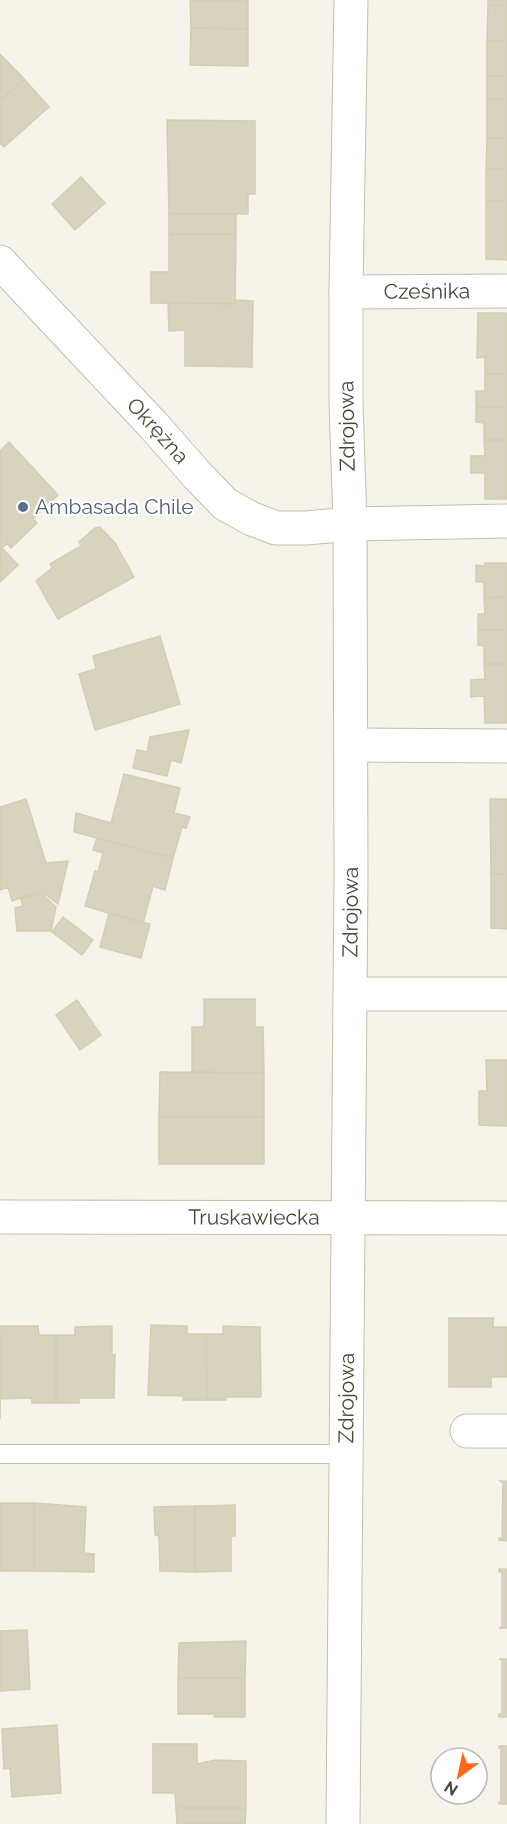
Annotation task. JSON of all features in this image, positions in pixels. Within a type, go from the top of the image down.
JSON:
[{"type":"street","name":"Zdrojowa","points":[[343,1824],[351,745],[346,292],[351,0]]},
{"type":"street","name":"Okrężna","points":[[0,262],[225,504],[252,519],[276,528],[507,521]]},
{"type":"street","name":"Cześnika","points":[[346,292],[507,291]]},
{"type":"street","points":[[351,745],[507,746]]},
{"type":"street","points":[[350,994],[507,994]]},
{"type":"street","name":"Truskawiecka","points":[[0,1217],[507,1218]]},
{"type":"street","points":[[467,1431],[507,1431]]},
{"type":"lane","points":[[0,1454],[346,1454]]},
{"type":"building","points":[[190,0],[248,0],[248,29],[191,28]]},
{"type":"building","points":[[488,0],[507,0],[507,6],[488,5]]},
{"type":"building","points":[[488,5],[507,6],[507,41],[487,41]]},
{"type":"building","points":[[191,28],[248,29],[248,66],[190,65]]},
{"type":"building","points":[[487,41],[507,41],[507,76],[487,76]]},
{"type":"building","points":[[0,54],[24,79],[0,101]]},
{"type":"building","points":[[487,76],[507,76],[507,99],[487,99]]},
{"type":"building","points":[[24,79],[49,107],[4,147],[0,143],[0,101]]},
{"type":"building","points":[[487,99],[507,99],[507,138],[487,138]]},
{"type":"building","points":[[167,120],[255,121],[255,194],[248,194],[248,214],[169,214]]},
{"type":"building","points":[[487,138],[507,138],[507,169],[486,169]]},
{"type":"building","points":[[486,169],[507,169],[507,201],[486,201]]},
{"type":"building","points":[[81,177],[105,203],[75,230],[52,204]]},
{"type":"building","points":[[486,201],[507,201],[507,260],[486,259]]},
{"type":"building","points":[[169,214],[236,214],[236,234],[169,234]]},
{"type":"building","points":[[169,234],[236,234],[235,304],[151,303],[151,272],[169,272]]},
{"type":"building","points":[[235,300],[253,301],[252,367],[185,366],[185,330],[169,331],[168,303],[235,304]]},
{"type":"building","points":[[478,313],[507,313],[507,374],[485,374],[485,357],[477,358]]},
{"type":"building","points":[[485,374],[507,374],[507,407],[476,407],[476,391],[485,391]]},
{"type":"building","points":[[476,407],[507,407],[507,440],[484,440],[484,423],[476,422]]},
{"type":"building","points":[[484,440],[507,440],[507,499],[485,499],[485,473],[471,473],[471,456],[485,456]]},
{"type":"building","name":"Ambasada Chile","points":[[9,442],[58,495],[33,519],[37,523],[11,548],[7,543],[0,550],[0,451]]},
{"type":"building","points":[[100,527],[115,543],[134,577],[58,619],[36,581],[52,568],[50,564],[81,546],[79,542],[95,528]]},
{"type":"building","points":[[2,548],[18,565],[0,582],[0,550]]},
{"type":"building","points":[[485,563],[507,563],[507,597],[484,598],[484,582],[476,582],[476,565],[485,566]]},
{"type":"building","points":[[507,597],[507,630],[478,630],[478,614],[485,614],[484,598]]},
{"type":"building","points":[[478,630],[507,630],[507,664],[484,664],[484,646],[478,645]]},
{"type":"building","points":[[160,636],[180,704],[95,730],[79,674],[96,669],[93,656]]},
{"type":"building","points":[[484,664],[507,664],[507,723],[485,723],[484,696],[471,697],[471,680],[485,679]]},
{"type":"building","points":[[189,730],[181,763],[171,760],[167,776],[133,768],[137,750],[147,752],[150,737]]},
{"type":"building","points":[[124,774],[180,788],[174,813],[190,817],[186,828],[182,827],[173,858],[74,832],[76,813],[111,823]]},
{"type":"building","points":[[26,799],[46,863],[68,861],[58,904],[41,891],[12,901],[8,887],[0,890],[0,807]]},
{"type":"building","points":[[490,799],[507,799],[507,874],[491,874]]},
{"type":"building","points":[[97,838],[173,858],[165,890],[153,886],[143,923],[85,906],[103,853],[93,850]]},
{"type":"building","points":[[491,874],[507,874],[507,929],[491,928]]},
{"type":"building","points":[[41,893],[56,907],[51,931],[17,931],[15,908],[23,906],[21,899]]},
{"type":"building","points":[[109,913],[150,924],[141,958],[100,947]]},
{"type":"building","points":[[63,917],[93,940],[82,955],[52,932]]},
{"type":"building","points":[[204,999],[255,999],[255,1027],[263,1027],[264,1073],[192,1072],[192,1027],[204,1027]]},
{"type":"building","points":[[77,1000],[101,1035],[80,1050],[56,1015]]},
{"type":"building","points":[[486,1060],[507,1060],[507,1126],[479,1125],[479,1091],[487,1091]]},
{"type":"building","points":[[160,1072],[264,1073],[264,1117],[159,1117]]},
{"type":"building","points":[[159,1117],[264,1117],[264,1164],[159,1164]]},
{"type":"building","points":[[449,1318],[493,1318],[493,1327],[507,1327],[507,1377],[491,1377],[491,1387],[449,1387]]},
{"type":"building","points":[[151,1325],[187,1326],[187,1334],[206,1334],[207,1400],[183,1400],[183,1396],[148,1395]]},
{"type":"building","points":[[1,1326],[38,1326],[39,1335],[56,1335],[56,1403],[32,1403],[32,1398],[0,1399]]},
{"type":"building","points":[[112,1326],[112,1355],[115,1354],[114,1398],[79,1398],[79,1403],[56,1403],[56,1335],[75,1335],[75,1327]]},
{"type":"building","points":[[223,1326],[260,1327],[261,1397],[226,1397],[226,1400],[207,1400],[206,1334],[223,1334]]},
{"type":"building","points":[[500,1481],[507,1481],[507,1541],[499,1540],[499,1538],[502,1539],[503,1483]]},
{"type":"building","points":[[0,1503],[34,1503],[34,1571],[0,1571]]},
{"type":"building","points":[[34,1503],[86,1507],[84,1553],[94,1554],[94,1572],[34,1571]]},
{"type":"building","points":[[235,1505],[235,1536],[231,1536],[231,1571],[195,1572],[195,1506]]},
{"type":"building","points":[[195,1506],[195,1572],[160,1571],[159,1536],[155,1535],[154,1507]]},
{"type":"building","points":[[499,1569],[507,1569],[507,1628],[499,1628],[502,1627],[502,1572],[499,1572]]},
{"type":"building","points":[[27,1630],[30,1689],[0,1691],[0,1631]]},
{"type":"building","points":[[246,1641],[245,1678],[178,1678],[179,1643]]},
{"type":"building","points":[[499,1659],[507,1659],[507,1717],[499,1717],[499,1714],[502,1714],[502,1660]]},
{"type":"building","points":[[178,1678],[245,1678],[245,1717],[178,1714]]},
{"type":"building","points":[[57,1725],[61,1793],[12,1797],[10,1768],[4,1769],[2,1729]]},
{"type":"building","points":[[153,1744],[197,1744],[197,1764],[216,1760],[246,1761],[246,1808],[176,1808],[175,1793],[153,1793]]},
{"type":"building","points":[[499,1746],[507,1746],[507,1804],[499,1804],[501,1802],[501,1748]]},
{"type":"building","points":[[176,1808],[246,1808],[245,1824],[177,1824]]},
{"type":"place","name":"Ambasada Chile","points":[[23,507]]}]
